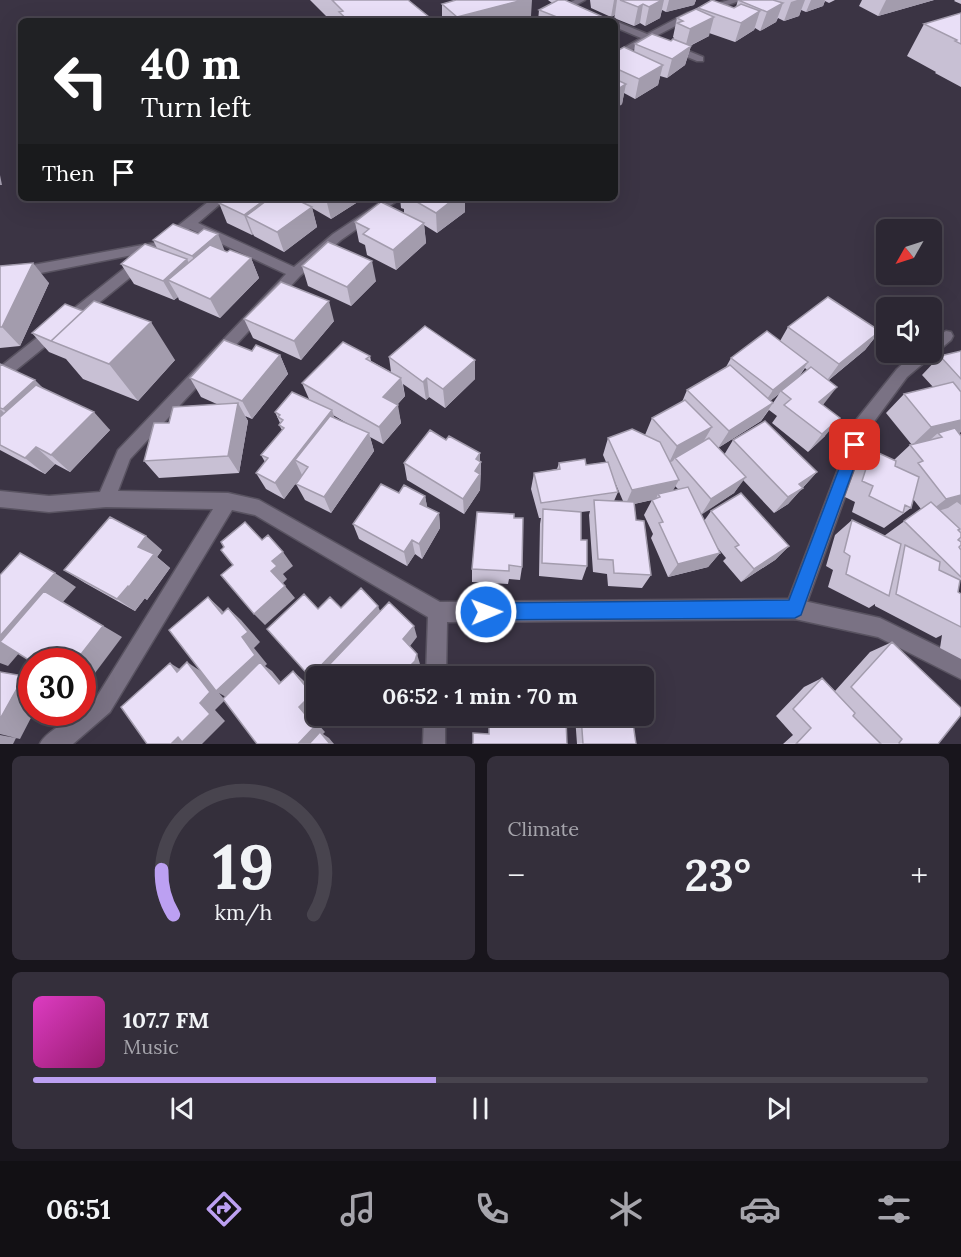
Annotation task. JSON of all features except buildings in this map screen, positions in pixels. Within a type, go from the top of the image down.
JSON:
[{"type":"street","points":[[618,55],[690,15],[738,0]]},
{"type":"street","points":[[546,18],[570,5],[580,5]]},
{"type":"street","points":[[618,25],[700,59]]},
{"type":"street","points":[[0,375],[217,201]]},
{"type":"street","points":[[106,499],[124,455],[295,273],[338,237],[391,201]]},
{"type":"street","points":[[188,223],[295,273]]},
{"type":"street","points":[[0,276],[159,246]]},
{"type":"street","points":[[942,339],[946,336]]},
{"type":"street","points":[[795,609],[862,424],[902,373],[913,363]]},
{"type":"street","points":[[0,499],[49,504],[106,499],[228,501],[259,508],[438,612],[795,609],[880,628],[961,669]]},
{"type":"street","points":[[51,744],[73,732],[103,705],[228,501]]},
{"type":"street","points":[[436,666],[438,612]]},
{"type":"street","points":[[434,744],[435,726]]},
{"type":"route","points":[[486,612],[795,609],[855,445]]}]
